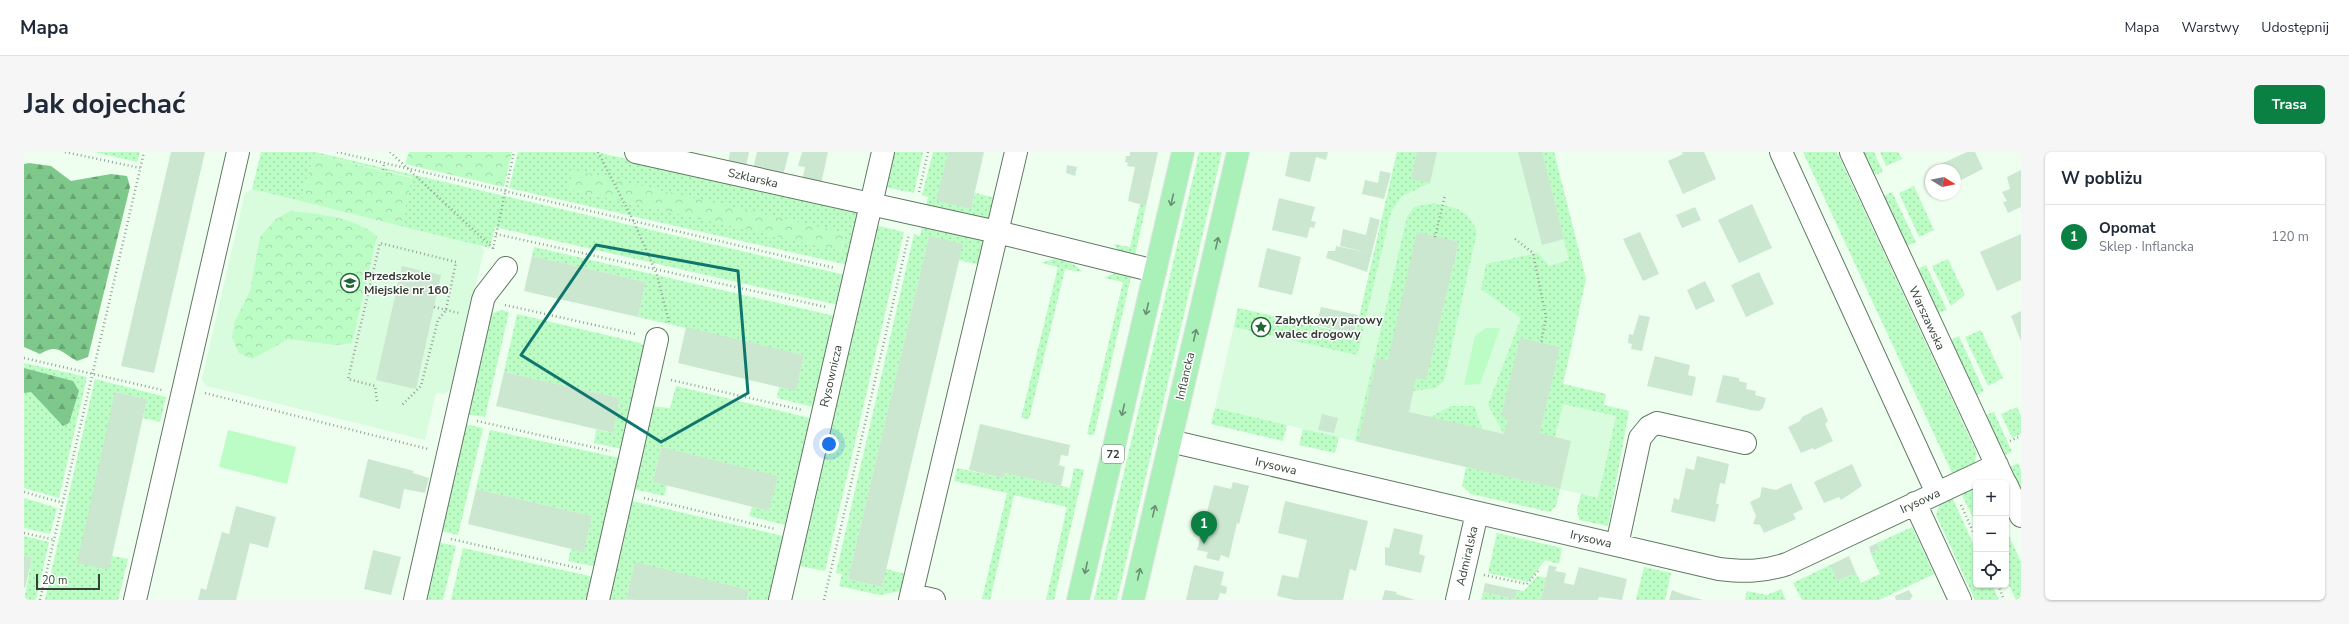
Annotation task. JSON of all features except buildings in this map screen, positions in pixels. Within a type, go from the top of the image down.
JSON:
[{"type":"main road","name":"72","points":[[1078,600],[1183,152]]},
{"type":"main road","name":"Inflancka","points":[[1133,600],[1238,152]]},
{"type":"street","points":[[134,600],[238,152]]},
{"type":"street","name":"Szklarska","points":[[636,152],[997,232],[1156,270]]},
{"type":"street","name":"Rysownicza","points":[[780,600],[883,152]]},
{"type":"street","points":[[934,600],[911,597],[1016,152]]},
{"type":"street","points":[[1780,152],[1938,493]]},
{"type":"street","name":"Warszawska","points":[[1850,152],[2021,516]]},
{"type":"street","points":[[415,600],[458,417],[483,300],[485,295],[506,268]]},
{"type":"street","points":[[598,600],[657,339]]},
{"type":"street","points":[[1617,545],[1640,438],[1649,427],[1657,423],[1745,443]]},
{"type":"street","name":"Irysowa","points":[[1170,441],[1719,569],[1762,571],[1787,564],[1938,493],[2003,477]]},
{"type":"street","points":[[1915,503],[1960,600]]},
{"type":"street","name":"Admiralska","points":[[1458,600],[1478,513]]},
{"type":"path","points":[[65,152],[140,168]]},
{"type":"path","points":[[40,600],[144,152]]},
{"type":"path","points":[[338,152],[505,193],[855,273]]},
{"type":"path","points":[[390,152],[406,169],[493,248],[506,268]]},
{"type":"path","points":[[493,248],[514,152]]},
{"type":"path","points":[[483,300],[657,339],[667,333],[670,319],[654,269],[634,222],[598,152]]},
{"type":"path","points":[[824,600],[928,152]]},
{"type":"path","points":[[383,170],[384,163]]},
{"type":"path","points":[[1435,237],[1445,195]]},
{"type":"path","points":[[496,234],[846,312]]},
{"type":"path","points":[[1515,238],[1533,253],[1546,317],[1541,343]]},
{"type":"path","points":[[377,401],[375,386],[348,379],[380,243],[456,262],[446,310],[438,320],[421,386],[401,406]]},
{"type":"path","points":[[24,358],[170,392],[183,388],[449,454]]},
{"type":"path","points":[[649,375],[822,414]]},
{"type":"path","points":[[458,417],[630,456]]},
{"type":"path","points":[[2010,441],[2021,436]]},
{"type":"path","points":[[24,492],[63,503]]},
{"type":"path","points":[[622,493],[795,534]]},
{"type":"path","points":[[24,533],[55,540]]},
{"type":"path","points":[[431,534],[604,574]]},
{"type":"path","points":[[1484,575],[1527,584],[1539,570]]},
{"type":"path","points":[[1999,588],[2004,600]]},
{"type":"highlighted area","points":[[596,245],[738,271],[748,393],[661,442],[521,355]]},
{"type":"shaded area","points":[[1397,152],[1554,152],[1586,279],[1563,384],[1606,394],[1604,405],[1629,411],[1611,501],[1215,408],[1238,308],[1355,335]]},
{"type":"shaded area","name":"Przedszkole Miejskie nr 160","points":[[252,189],[479,244],[484,251],[450,390],[444,394],[436,393],[425,440],[206,386],[202,379],[245,193]]},
{"type":"green space","points":[[94,152],[140,152],[137,162]]},
{"type":"green space","points":[[261,152],[315,152],[845,275],[838,305],[495,227],[490,248],[401,226],[412,177],[314,154],[301,201],[252,189]]},
{"type":"green space","points":[[409,152],[512,152],[504,187],[405,164]]},
{"type":"green space","points":[[518,152],[596,152],[860,213],[848,265],[509,188]],"holes":[[[573,171],[845,233],[842,251],[569,189]]]},
{"type":"green space","points":[[892,152],[923,152],[914,193],[884,187]]},
{"type":"green space","points":[[933,152],[948,152],[937,201],[971,209],[975,193],[996,198],[991,221],[925,208],[928,197],[922,195]]},
{"type":"green space","points":[[1199,152],[1222,152],[1117,600],[1094,600]]},
{"type":"green space","points":[[1397,152],[1417,152],[1411,179],[1430,183],[1402,196],[1391,212],[1357,355],[1234,327],[1238,308],[1355,335]]},
{"type":"green space","points":[[1542,152],[1554,152],[1586,279],[1563,384],[1606,394],[1604,405],[1629,411],[1608,526],[1579,520],[1577,510],[1581,494],[1598,498],[1616,416],[1563,404],[1555,437],[1540,433],[1560,347],[1520,338],[1502,417],[1508,418],[1504,434],[1488,405],[1521,318],[1481,289],[1486,264],[1538,253],[1549,266],[1569,260]]},
{"type":"green space","points":[[1803,152],[1837,152],[1976,451],[1973,464],[1966,469],[1953,475]]},
{"type":"green space","points":[[1864,152],[1874,152],[1883,172],[1875,175]]},
{"type":"green space","points":[[1880,152],[1898,152],[1902,159],[1886,166]]},
{"type":"green space","points":[[314,154],[412,178],[401,226],[301,201]]},
{"type":"green space","points":[[29,163],[51,166],[71,181],[111,174],[127,176],[130,187],[88,357],[77,361],[59,350],[51,349],[40,354],[24,347],[24,164]]},
{"type":"green space","points":[[573,170],[846,233],[841,251],[569,189]]},
{"type":"green space","points":[[1914,186],[1934,230],[1919,237],[1899,193]]},
{"type":"green space","points":[[1892,192],[1916,242],[1907,246],[1884,196]]},
{"type":"green space","points":[[1434,203],[1455,208],[1465,214],[1470,218],[1477,232],[1444,381],[1436,388],[1413,391],[1416,378],[1426,380],[1459,243],[1388,360],[1377,358],[1358,442],[1355,441],[1407,217],[1414,207]]},
{"type":"green space","points":[[1140,204],[1146,206],[1135,255],[1122,252],[1115,247],[1114,244],[1130,247]]},
{"type":"green space","points":[[290,211],[324,215],[358,224],[377,236],[352,343],[335,345],[288,339],[252,359],[239,353],[232,337],[235,321],[250,291],[260,237],[275,220]]},
{"type":"green space","points":[[923,223],[986,238],[980,265],[959,260],[929,236],[848,579],[882,587],[886,569],[909,575],[906,590],[880,595],[839,586],[842,574],[836,573],[914,234],[920,236]]},
{"type":"green space","points":[[875,225],[904,232],[825,571],[795,565]]},
{"type":"green space","points":[[534,247],[835,316],[813,407],[777,398],[779,387],[796,390],[804,355],[638,317],[646,282],[532,256]]},
{"type":"green space","points":[[1054,259],[1073,264],[1082,272],[1065,269],[1029,419],[1021,418],[1058,267],[1041,263]]},
{"type":"green space","points":[[1948,259],[1965,295],[1951,306],[1932,266]]},
{"type":"green space","points":[[1926,265],[1947,310],[1939,313],[1918,269]]},
{"type":"green space","points":[[1115,273],[1131,277],[1094,435],[1087,434],[1123,282],[1104,278]]},
{"type":"green space","points":[[501,310],[509,312],[485,417],[466,414],[489,319],[493,313]]},
{"type":"green space","points":[[517,314],[640,343],[645,346],[622,449],[594,443],[596,430],[613,433],[620,398],[504,372]]},
{"type":"green space","points":[[1486,328],[1500,328],[1480,384],[1464,385],[1475,336]]},
{"type":"green space","points":[[1981,330],[2003,378],[1988,386],[1965,337]]},
{"type":"green space","points":[[1959,336],[1984,391],[1976,395],[1951,340]]},
{"type":"green space","points":[[24,363],[87,377],[59,498],[24,488]]},
{"type":"green space","points":[[24,368],[73,381],[79,391],[69,423],[63,426],[31,392],[24,393]]},
{"type":"green space","points":[[95,379],[166,397],[160,422],[143,418],[147,399],[115,392],[109,569],[112,556],[128,559],[118,600],[45,600]]},
{"type":"green space","points":[[676,386],[810,418],[785,525],[749,516],[752,507],[769,511],[777,476],[661,447],[653,482],[667,485],[664,496],[634,489],[650,406],[670,408]]},
{"type":"green space","points":[[1451,406],[1474,406],[1483,430],[1430,417]]},
{"type":"green space","points":[[2017,407],[2021,416],[2021,434],[2012,438],[2001,414]]},
{"type":"green space","points":[[1215,408],[1287,425],[1283,441],[1211,424]]},
{"type":"green space","points":[[1994,412],[2012,452],[2004,455],[1986,415]]},
{"type":"green space","points":[[464,424],[483,428],[458,535],[440,531]]},
{"type":"green space","points":[[1303,429],[1339,437],[1335,453],[1299,445]]},
{"type":"green space","points":[[228,430],[296,447],[287,484],[219,467]]},
{"type":"green space","points":[[490,430],[620,458],[597,567],[568,561],[571,549],[584,551],[592,516],[476,489]]},
{"type":"green space","points":[[2018,463],[2021,470],[2021,491],[2010,467]]},
{"type":"green space","points":[[1466,467],[1560,489],[1556,506],[1550,512],[1471,494],[1462,486]]},
{"type":"green space","points":[[957,468],[1003,478],[1005,473],[1070,488],[1074,468],[1084,470],[1054,600],[1046,600],[1067,507],[1014,495],[990,600],[982,599],[1007,493],[954,481]]},
{"type":"green space","points":[[1973,488],[1973,518],[1961,493]]},
{"type":"green space","points":[[1952,497],[1973,543],[1973,588],[1993,588],[1999,600],[1975,600],[1936,515],[1940,503]]},
{"type":"green space","points":[[24,498],[57,508],[50,534],[24,528]]},
{"type":"green space","points":[[632,501],[783,536],[768,600],[747,600],[749,590],[635,563],[626,597],[636,600],[608,600]]},
{"type":"green space","points":[[1912,527],[1934,574],[1879,600],[1802,600],[1793,583],[1830,565],[1837,581],[1856,573],[1861,583],[1880,574],[1871,554],[1880,549],[1877,543]]},
{"type":"green space","points":[[1497,533],[1562,548],[1559,564],[1545,560],[1528,582],[1488,573]]},
{"type":"green space","points":[[24,536],[49,542],[36,600],[24,600],[32,558],[24,556]]},
{"type":"green space","points":[[2009,536],[2021,562],[2021,600],[2016,600],[2009,585]]},
{"type":"green space","points":[[437,542],[456,546],[443,600],[423,600]]},
{"type":"green space","points":[[463,548],[594,577],[589,600],[451,600]]},
{"type":"green space","points":[[1644,567],[1671,573],[1665,600],[1636,600]]},
{"type":"green space","points":[[1537,576],[1546,578],[1541,600],[1481,600],[1483,592],[1515,599],[1517,590],[1524,591]]},
{"type":"green space","points":[[1781,589],[1786,600],[1745,600],[1747,591],[1767,595]]},
{"type":"place","name":"Przedszkole Miejskie nr 160","points":[[350,283]]},
{"type":"place","name":"Zabytkowy parowy walec drogowy","points":[[1261,327]]},
{"type":"place","name":"Opomat","points":[[1204,544]]}]
